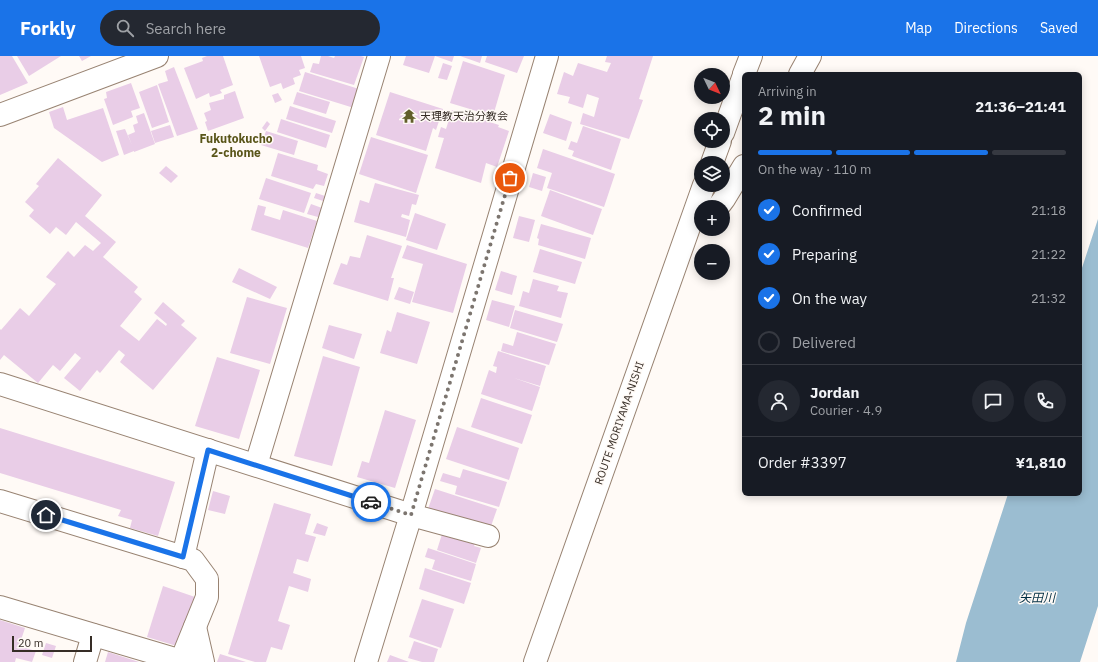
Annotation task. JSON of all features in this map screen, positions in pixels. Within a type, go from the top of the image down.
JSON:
[{"type":"street","points":[[0,115],[157,56]]},
{"type":"street","points":[[256,466],[379,56]]},
{"type":"street","points":[[366,662],[547,56]]},
{"type":"street","points":[[745,72],[751,56]]},
{"type":"street","points":[[801,72],[810,56]]},
{"type":"street","points":[[730,113],[742,80]]},
{"type":"street","points":[[723,200],[742,169]]},
{"type":"street","name":"ROUTE MORIYAMA-NISHI","points":[[535,662],[693,234],[702,192]]},
{"type":"street","points":[[0,384],[411,515],[488,536]]},
{"type":"street","points":[[183,557],[208,450]]},
{"type":"street","points":[[0,501],[192,560],[207,579],[207,597],[183,661],[0,607]]},
{"type":"street","points":[[195,627],[203,662]]},
{"type":"street","points":[[85,662],[93,635]]},
{"type":"water","name":"矢田川","points":[[1098,219],[1098,606],[1080,662],[956,662],[966,623],[1007,496],[1082,496],[1082,268]]},
{"type":"building","points":[[0,56],[12,56],[28,83],[0,95]]},
{"type":"building","points":[[17,56],[61,56],[29,76]]},
{"type":"building","points":[[79,56],[91,56],[82,61]]},
{"type":"building","points":[[207,56],[223,56],[233,85],[220,90],[222,93],[210,97],[209,93],[196,99],[184,68],[203,61],[202,58]]},
{"type":"building","points":[[259,56],[301,56],[305,68],[299,70],[301,75],[293,78],[295,84],[283,89],[281,83],[270,87]]},
{"type":"building","points":[[321,56],[334,58],[335,56],[364,57],[354,85],[310,72],[313,63],[319,64]]},
{"type":"building","points":[[406,56],[435,56],[429,73],[403,65]]},
{"type":"building","points":[[435,56],[454,56],[452,62]]},
{"type":"building","points":[[460,56],[482,56],[480,63]]},
{"type":"building","points":[[487,56],[524,56],[517,73],[485,62]]},
{"type":"building","points":[[607,56],[653,56],[639,99],[643,100],[629,139],[580,124],[583,113],[594,117],[599,98],[587,94],[583,108],[568,103],[570,97],[557,94],[564,72],[573,76],[578,63],[607,72],[611,63],[605,62]]},
{"type":"building","points":[[463,61],[505,75],[493,116],[450,103]]},
{"type":"building","points":[[443,63],[452,66],[447,80],[438,78]]},
{"type":"building","points":[[174,67],[198,129],[177,136],[158,84],[168,81],[165,71]]},
{"type":"building","points":[[305,72],[359,89],[354,108],[299,91]]},
{"type":"building","points":[[131,83],[140,108],[131,111],[133,117],[113,125],[104,99],[107,98],[106,92]]},
{"type":"building","points":[[157,85],[169,122],[152,128],[139,92]]},
{"type":"building","points":[[235,91],[244,118],[208,131],[204,113],[211,110],[209,103],[224,99],[224,95]]},
{"type":"building","points":[[297,92],[330,102],[326,114],[293,104]]},
{"type":"building","points":[[390,92],[443,109],[436,130],[433,128],[426,151],[376,135]]},
{"type":"building","points":[[278,93],[282,100],[275,103],[272,95]]},
{"type":"building","points":[[290,106],[336,121],[332,133],[286,119]]},
{"type":"building","points":[[63,107],[67,120],[103,108],[119,155],[102,162],[54,128],[49,112]]},
{"type":"building","points":[[452,110],[499,125],[498,127],[509,131],[497,167],[486,163],[481,183],[435,168],[444,138],[438,137],[441,127],[446,129]]},
{"type":"building","points":[[144,113],[155,144],[124,155],[116,131],[125,129],[132,145],[128,135],[135,132],[133,125],[138,123],[136,116]]},
{"type":"building","points":[[550,114],[572,122],[566,141],[543,133]]},
{"type":"building","points":[[281,119],[330,135],[326,148],[277,132]]},
{"type":"building","points":[[267,121],[270,124],[265,131],[262,128]]},
{"type":"building","points":[[170,125],[174,137],[155,143],[151,131]]},
{"type":"building","points":[[583,126],[621,139],[611,170],[572,156],[574,151],[568,149],[571,141],[577,143]]},
{"type":"building","points":[[266,131],[298,141],[294,155],[261,145]]},
{"type":"building","points":[[371,137],[428,155],[416,193],[359,174]]},
{"type":"building","points":[[543,149],[615,174],[604,207],[547,188],[552,173],[537,168]]},
{"type":"building","points":[[278,153],[318,165],[317,170],[328,174],[324,186],[316,184],[313,189],[271,176]]},
{"type":"building","points":[[58,158],[102,195],[85,216],[116,242],[103,257],[138,287],[134,292],[142,299],[120,326],[139,341],[157,319],[166,326],[167,324],[154,313],[163,302],[185,321],[181,325],[197,338],[153,390],[120,362],[125,355],[119,350],[100,373],[97,370],[80,391],[64,378],[81,358],[75,353],[60,371],[53,365],[38,383],[4,355],[0,360],[0,329],[1,330],[20,308],[29,316],[56,284],[46,277],[68,251],[74,257],[85,245],[93,251],[101,243],[76,222],[66,235],[56,227],[50,234],[29,216],[34,210],[25,202],[39,186],[36,184]]},
{"type":"building","points":[[166,166],[178,176],[171,183],[159,173]]},
{"type":"building","points":[[533,173],[546,177],[542,191],[529,187]]},
{"type":"building","points":[[266,178],[311,193],[304,213],[259,199]]},
{"type":"building","points":[[375,183],[419,195],[416,205],[412,204],[409,216],[402,214],[401,217],[410,220],[406,237],[354,222],[360,200],[369,203]]},
{"type":"building","points":[[550,190],[602,209],[593,235],[541,216]]},
{"type":"building","points":[[316,193],[325,196],[323,201],[314,198]]},
{"type":"building","points":[[311,204],[322,208],[318,217],[307,214]]},
{"type":"building","points":[[258,205],[266,207],[264,215],[280,220],[283,210],[317,221],[308,248],[251,230]]},
{"type":"building","points":[[415,213],[446,224],[437,250],[406,240]]},
{"type":"building","points":[[519,216],[535,220],[529,242],[513,238]]},
{"type":"building","points":[[541,224],[591,238],[585,259],[538,245],[539,239],[537,238]]},
{"type":"building","points":[[367,235],[402,246],[391,278],[394,278],[388,301],[333,284],[341,263],[347,265],[350,256],[360,258]]},
{"type":"building","points":[[407,245],[467,264],[453,313],[412,302],[423,264],[402,258]]},
{"type":"building","points":[[540,249],[582,262],[575,284],[533,272]]},
{"type":"building","points":[[239,268],[277,287],[270,299],[232,282]]},
{"type":"building","points":[[501,271],[517,276],[512,295],[495,290]]},
{"type":"building","points":[[533,279],[559,286],[557,291],[568,293],[561,318],[519,306],[523,291],[529,293]]},
{"type":"building","points":[[399,287],[414,292],[410,304],[394,299]]},
{"type":"building","points":[[247,297],[287,308],[270,364],[230,353]]},
{"type":"building","points":[[492,300],[515,306],[509,327],[486,320]]},
{"type":"building","points":[[515,310],[563,324],[557,342],[510,328]]},
{"type":"building","points":[[397,312],[430,322],[417,364],[380,353],[387,330],[391,332]]},
{"type":"building","points":[[329,325],[362,334],[354,359],[322,348]]},
{"type":"building","points":[[517,332],[556,344],[549,365],[501,351],[503,343],[513,346]]},
{"type":"building","points":[[498,351],[546,366],[540,386],[514,378],[540,387],[532,411],[481,394],[489,370],[496,373],[497,367],[493,366]]},
{"type":"building","points":[[323,356],[360,367],[332,466],[294,456]]},
{"type":"building","points":[[217,357],[260,370],[239,439],[195,426]]},
{"type":"building","points":[[481,398],[532,415],[522,444],[471,427]]},
{"type":"building","points":[[385,410],[416,420],[395,488],[357,477],[362,461],[369,463]]},
{"type":"building","points":[[457,427],[519,448],[509,480],[446,459]]},
{"type":"building","points":[[0,428],[175,482],[158,536],[130,528],[132,520],[118,516],[121,510],[0,473]]},
{"type":"building","points":[[463,469],[507,482],[499,507],[455,494],[457,486],[440,481],[443,473],[460,478]]},
{"type":"building","points":[[435,489],[497,509],[490,529],[428,509]]},
{"type":"building","points":[[213,491],[230,496],[225,514],[208,510]]},
{"type":"building","points":[[274,503],[311,514],[305,534],[316,537],[308,562],[297,559],[293,573],[311,579],[308,592],[289,586],[278,621],[290,625],[282,650],[271,647],[266,662],[255,662],[228,654]]},
{"type":"building","points":[[317,523],[328,527],[325,536],[313,533]]},
{"type":"building","points":[[443,531],[476,541],[474,546],[481,548],[476,563],[437,550]]},
{"type":"building","points":[[428,548],[476,564],[471,581],[432,569],[435,560],[425,557]]},
{"type":"building","points":[[425,568],[471,583],[464,604],[419,589]]},
{"type":"building","points":[[163,586],[195,597],[180,647],[147,637]]},
{"type":"building","points":[[422,599],[454,609],[441,648],[409,637]]},
{"type":"building","points":[[0,620],[25,628],[19,646],[36,651],[32,662],[16,658],[15,662],[0,662]]},
{"type":"building","points":[[414,641],[438,649],[434,662],[422,662],[408,658]]},
{"type":"building","points":[[46,643],[56,646],[52,658],[42,655]]},
{"type":"building","points":[[108,652],[139,662],[105,662]]},
{"type":"building","points":[[220,654],[246,662],[217,662]]},
{"type":"building","points":[[390,655],[409,662],[387,662]]},
{"type":"way so far","points":[[371,502],[411,515],[510,178]]},
{"type":"place","name":"天理教天治分教会","points":[[409,116]]},
{"type":"district","name":"Fukutokucho 2-chome","points":[[236,146]]},
{"type":"route","points":[[46,515],[183,557],[208,450],[371,502]]}]
